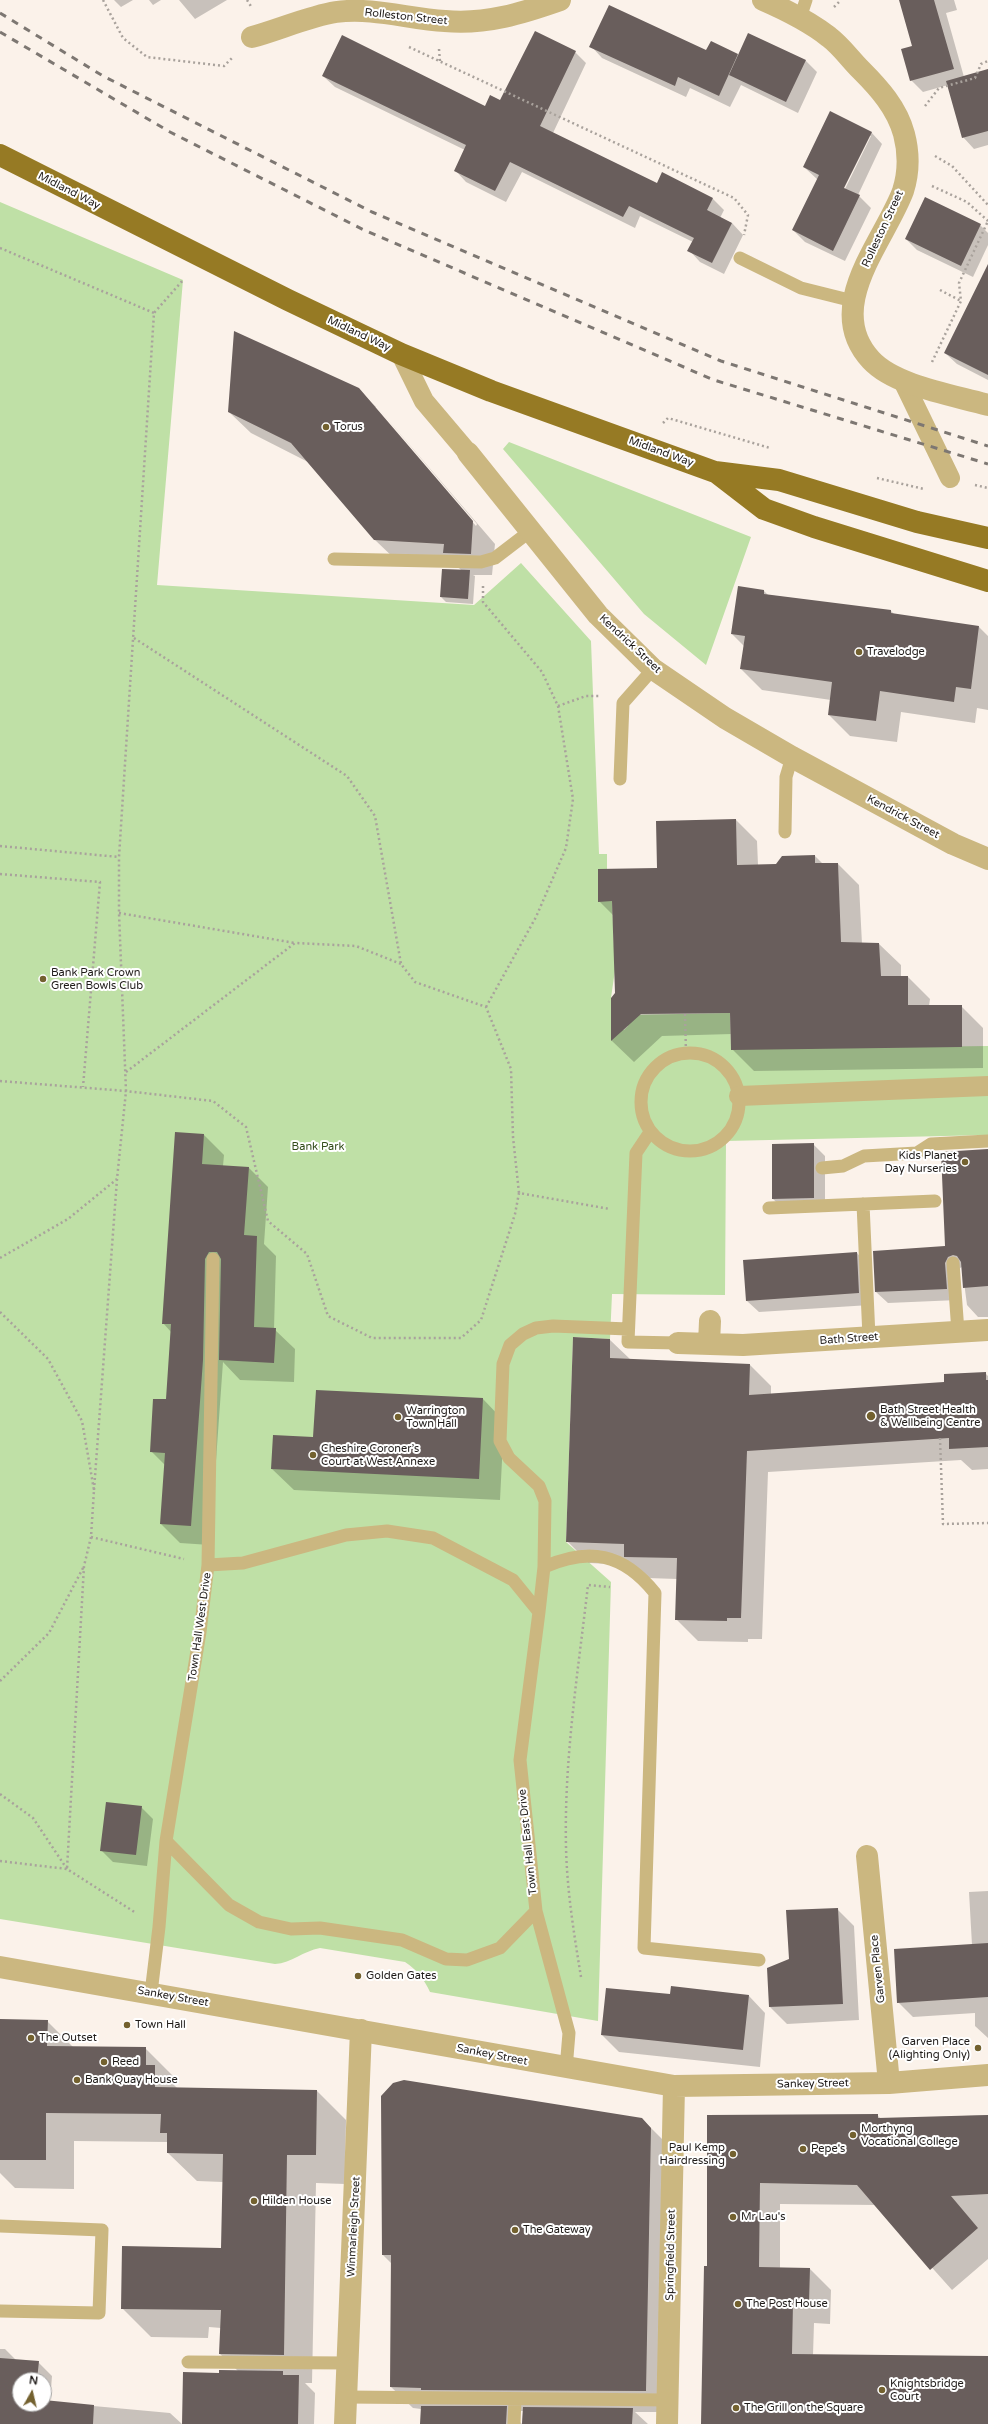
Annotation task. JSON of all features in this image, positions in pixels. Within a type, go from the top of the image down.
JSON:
[{"type":"highway","name":"Midland Way","points":[[6,160],[202,258],[401,354],[490,391],[715,472],[779,480],[918,522],[988,538]]},
{"type":"highway","name":"Midland Way","points":[[715,472],[764,509],[814,527],[988,581]]},
{"type":"street","name":"Rolleston Street","points":[[252,37],[336,12],[374,11],[435,21],[466,22],[522,13],[560,0]]},
{"type":"street","name":"Rolleston Street","points":[[763,0],[803,9],[878,88],[894,109],[906,142],[907,173],[902,191],[858,283],[853,301],[852,316],[855,334],[861,347],[881,369],[912,384],[988,405]]},
{"type":"street","name":"Kendrick Street","points":[[401,354],[424,401],[468,453],[529,532],[598,615],[653,669],[725,718],[792,757],[953,844],[988,859]]},
{"type":"street","points":[[912,384],[950,478]]},
{"type":"street","points":[[739,1096],[988,1086]]},
{"type":"street","points":[[709,1344],[710,1321]]},
{"type":"street","name":"Bath Street","points":[[678,1343],[743,1345],[988,1330]]},
{"type":"street","name":"Garven Place","points":[[867,1856],[889,2083]]},
{"type":"street","name":"Sankey Street","points":[[0,1967],[361,2030],[566,2069],[674,2086],[889,2083],[988,2075]]},
{"type":"street","name":"Winmarleigh Street","points":[[345,2424],[361,2030]]},
{"type":"street","name":"Springfield Street","points":[[667,2424],[674,2086]]},
{"type":"lane","points":[[740,258],[801,288],[853,301]]},
{"type":"lane","points":[[334,559],[481,562],[495,558],[529,532]]},
{"type":"lane","points":[[620,779],[623,703],[653,669]]},
{"type":"lane","points":[[785,832],[786,777],[792,757]]},
{"type":"lane","points":[[686,1052],[701,1054],[715,1059],[727,1069],[735,1082],[739,1096],[738,1112],[732,1127],[722,1139],[708,1147],[692,1151],[676,1150],[662,1142],[650,1132],[643,1118],[640,1102],[642,1087],[649,1074],[658,1063],[671,1056],[686,1052]]},
{"type":"lane","points":[[628,1329],[636,1153],[650,1132]]},
{"type":"lane","points":[[822,1168],[843,1166],[864,1156],[916,1154],[931,1144],[988,1141]]},
{"type":"lane","points":[[769,1208],[935,1201]]},
{"type":"lane","points":[[862,1204],[869,1337]]},
{"type":"lane","name":"Town Hall West Drive","points":[[150,1993],[159,1927],[166,1841],[200,1632],[208,1565],[213,1258]]},
{"type":"lane","points":[[953,1263],[958,1332]]},
{"type":"lane","name":"Town Hall East Drive","points":[[566,2069],[569,2033],[536,1911],[520,1760],[544,1567],[545,1501],[540,1486],[509,1458],[500,1441],[503,1364],[510,1345],[523,1334],[536,1328],[553,1326],[628,1329]]},
{"type":"lane","name":"Bath Street","points":[[628,1329],[628,1342],[678,1343]]},
{"type":"lane","points":[[208,1565],[243,1563],[346,1535],[386,1531],[433,1538],[513,1580],[539,1612]]},
{"type":"lane","points":[[544,1567],[577,1556],[592,1555],[610,1559],[641,1576],[655,1593],[644,1948],[759,1960]]},
{"type":"lane","points":[[166,1841],[228,1905],[259,1922],[291,1929],[320,1928],[402,1940],[446,1959],[467,1960],[500,1948],[536,1911]]},
{"type":"lane","points":[[0,2226],[102,2230],[99,2313],[0,2311]]},
{"type":"lane","points":[[188,2362],[348,2363]]},
{"type":"lane","points":[[346,2397],[668,2400]]},
{"type":"lane","points":[[514,2424],[515,2399]]},
{"type":"path","points":[[103,0],[123,38],[147,57],[224,66],[252,37]]},
{"type":"path","points":[[406,46],[734,198],[748,215],[740,258]]},
{"type":"path","points":[[988,61],[980,64],[975,78],[939,88],[906,142],[924,152],[944,160],[952,166],[988,205]]},
{"type":"path","points":[[907,173],[967,202],[988,221],[959,283],[961,301],[912,384]]},
{"type":"path","points":[[0,248],[154,313]]},
{"type":"path","points":[[67,1870],[84,1566],[91,1538],[117,1179],[126,1091],[119,913],[119,857],[154,313],[202,258]]},
{"type":"path","points":[[940,290],[961,301]]},
{"type":"path","points":[[481,562],[483,602],[542,672],[558,706],[573,799],[566,848],[536,917],[486,1007]]},
{"type":"path","points":[[0,1081],[126,1091],[213,1101],[246,1127],[268,1222],[307,1254],[328,1316],[372,1338],[461,1338],[480,1320],[515,1214],[519,1193],[513,1137],[510,1069],[486,1007],[415,982],[402,964],[375,816],[347,776],[134,637]]},
{"type":"path","points":[[558,706],[586,696],[601,696],[623,703]]},
{"type":"path","points":[[0,846],[119,857]]},
{"type":"path","points":[[0,874],[100,882],[83,1087]]},
{"type":"path","points":[[119,913],[295,944],[356,946],[402,964]]},
{"type":"path","points":[[126,1072],[295,944]]},
{"type":"path","points":[[685,1014],[686,1052]]},
{"type":"path","points":[[0,1258],[68,1219],[117,1179]]},
{"type":"path","points":[[519,1193],[634,1213]]},
{"type":"path","points":[[0,1312],[48,1359],[82,1421],[94,1490]]},
{"type":"path","points":[[940,1438],[943,1524],[988,1523]]},
{"type":"path","points":[[91,1538],[208,1565]]},
{"type":"path","points":[[0,1681],[50,1633],[84,1566]]},
{"type":"path","points":[[563,2008],[583,1995],[572,1917],[566,1847],[570,1740],[588,1585],[611,1587]]},
{"type":"path","points":[[0,1794],[33,1818],[67,1870]]},
{"type":"path","points":[[0,1861],[67,1870],[159,1927]]},
{"type":"green space","name":"Bank Park","points":[[0,202],[183,280],[157,585],[474,605],[521,563],[591,641],[599,854],[607,854],[607,869],[598,869],[598,901],[612,901],[615,970],[611,998],[616,1030],[624,1030],[628,1026],[628,1015],[730,1013],[731,1049],[988,1046],[988,1135],[726,1141],[725,1295],[612,1294],[610,1339],[573,1337],[566,1542],[611,1582],[598,2021],[430,1992],[420,1975],[405,1962],[320,1948],[287,1962],[275,1964],[0,1919]]},
{"type":"green space","points":[[509,442],[751,537],[706,665],[644,614],[503,449]]},
{"type":"building","points":[[899,0],[934,0],[954,69],[910,81],[901,49],[912,46]]},
{"type":"building","points":[[609,5],[706,50],[711,41],[738,54],[719,96],[678,77],[675,86],[589,47]]},
{"type":"building","points":[[535,31],[576,51],[540,126],[657,183],[662,172],[713,198],[707,210],[732,223],[712,263],[687,251],[694,238],[629,206],[623,217],[510,162],[495,191],[454,171],[466,145],[322,76],[342,35],[485,106],[490,95],[500,100]]},
{"type":"building","points":[[748,33],[806,60],[786,102],[729,75]]},
{"type":"building","points":[[988,69],[988,131],[962,138],[946,81]]},
{"type":"building","points":[[830,111],[872,132],[844,188],[860,195],[833,251],[792,230],[819,175],[803,167]]},
{"type":"building","points":[[925,197],[981,224],[961,266],[905,239]]},
{"type":"building","points":[[988,264],[988,375],[944,353]]},
{"type":"building","name":"Torus","points":[[234,331],[359,388],[473,521],[471,554],[443,553],[444,544],[374,540],[291,443],[228,412]]},
{"type":"building","points":[[442,569],[470,570],[468,599],[440,597]]},
{"type":"building","name":"Travelodge","points":[[738,586],[764,590],[764,594],[891,610],[891,613],[979,626],[971,689],[956,687],[954,702],[880,691],[876,721],[828,715],[832,682],[740,669],[745,636],[731,634]]},
{"type":"building","points":[[736,819],[737,865],[776,864],[782,856],[815,855],[815,863],[838,863],[841,942],[879,943],[881,976],[908,976],[908,1005],[962,1005],[962,1047],[731,1050],[730,1013],[641,1014],[611,1041],[611,998],[615,993],[612,901],[598,902],[598,869],[657,868],[656,821]]},
{"type":"building","points":[[175,1132],[204,1134],[202,1164],[249,1167],[244,1235],[257,1236],[254,1327],[276,1328],[274,1363],[219,1360],[221,1259],[217,1252],[209,1252],[205,1259],[203,1360],[191,1526],[160,1524],[165,1453],[150,1452],[153,1399],[166,1399],[171,1324],[162,1324]]},
{"type":"building","points":[[814,1143],[814,1198],[772,1199],[772,1144]]},
{"type":"building","points":[[988,1149],[988,1286],[963,1288],[961,1262],[957,1256],[953,1255],[948,1257],[945,1263],[947,1289],[875,1292],[873,1251],[945,1246],[941,1152]]},
{"type":"building","points":[[857,1252],[859,1293],[746,1301],[743,1260]]},
{"type":"building","points":[[573,1337],[610,1339],[610,1358],[750,1364],[749,1395],[944,1382],[944,1374],[986,1372],[986,1380],[988,1380],[988,1447],[949,1449],[949,1438],[747,1451],[741,1618],[727,1618],[727,1621],[675,1620],[677,1558],[624,1557],[624,1544],[566,1542]]},
{"type":"building","name":"Warrington Town Hall","points":[[316,1390],[483,1398],[479,1479],[271,1469],[273,1435],[313,1437]]},
{"type":"building","points":[[106,1802],[142,1806],[136,1855],[100,1851]]},
{"type":"building","points":[[838,1908],[843,2004],[769,2007],[767,1968],[789,1959],[786,1910]]},
{"type":"building","points":[[988,1943],[988,1997],[897,2003],[894,1949]]},
{"type":"building","points":[[671,1986],[749,1995],[743,2050],[601,2035],[606,1988],[670,1994]]},
{"type":"building","name":"Hilden House","points":[[0,2019],[48,2020],[47,2046],[146,2047],[146,2065],[155,2065],[155,2087],[317,2090],[316,2155],[287,2155],[284,2355],[219,2354],[221,2310],[121,2309],[122,2246],[221,2248],[223,2154],[167,2153],[167,2133],[160,2133],[161,2114],[46,2113],[46,2160],[0,2160]]},
{"type":"building","name":"The Gateway","points":[[404,2080],[642,2118],[651,2128],[646,2391],[421,2390],[421,2388],[390,2387],[391,2255],[382,2255],[381,2096],[393,2083]]},
{"type":"building","points":[[878,2114],[878,2118],[988,2115],[988,2194],[951,2196],[978,2228],[930,2270],[857,2185],[760,2183],[759,2267],[810,2268],[809,2303],[793,2303],[792,2354],[988,2356],[988,2424],[701,2424],[704,2266],[707,2266],[707,2115]]},
{"type":"building","points":[[0,2358],[39,2361],[38,2372],[12,2372],[12,2412],[52,2412],[52,2401],[94,2405],[93,2424],[0,2424]]},
{"type":"building","points":[[219,2370],[283,2371],[283,2375],[299,2375],[298,2424],[182,2424],[183,2372],[219,2373]]},
{"type":"building","points":[[421,2406],[507,2406],[506,2424],[420,2424]]},
{"type":"building","points":[[523,2407],[633,2408],[632,2424],[522,2424]]},
{"type":"railway","points":[[0,13],[103,76],[372,212],[721,361],[988,446]]},
{"type":"railway","points":[[0,32],[170,132],[364,230],[714,380],[988,464]]},
{"type":"place","name":"Torus","points":[[326,427]]},
{"type":"place","name":"Travelodge","points":[[859,652]]},
{"type":"place","name":"Bank Park Crown Green Bowls Club","points":[[43,979]]},
{"type":"place","name":"Kids Planet Day Nurseries","points":[[965,1162]]},
{"type":"place","name":"Bath Street Health & Wellbeing Centre","points":[[871,1416]]},
{"type":"place","name":"Warrington Town Hall","points":[[398,1417]]},
{"type":"place","name":"Cheshire Coroner’s Court at West Annexe","points":[[313,1455]]},
{"type":"place","name":"Golden Gates","points":[[358,1976]]},
{"type":"place","name":"Town Hall","points":[[127,2025]]},
{"type":"place","name":"The Outset","points":[[31,2038]]},
{"type":"place","name":"Garven Place (Alighting Only)","points":[[978,2048]]},
{"type":"place","name":"Reed","points":[[104,2062]]},
{"type":"place","name":"Bank Quay House","points":[[77,2080]]},
{"type":"place","name":"Morthyng Vocational College","points":[[853,2135]]},
{"type":"place","name":"Pepe's","points":[[803,2149]]},
{"type":"place","name":"Paul Kemp Hairdressing","points":[[733,2154]]},
{"type":"place","name":"Hilden House","points":[[254,2201]]},
{"type":"place","name":"Mr Lau's","points":[[733,2217]]},
{"type":"place","name":"The Gateway","points":[[515,2230]]},
{"type":"place","name":"The Post House","points":[[738,2304]]},
{"type":"place","name":"Knightsbridge Court","points":[[882,2390]]},
{"type":"place","name":"The Grill on the Square","points":[[736,2408]]}]
